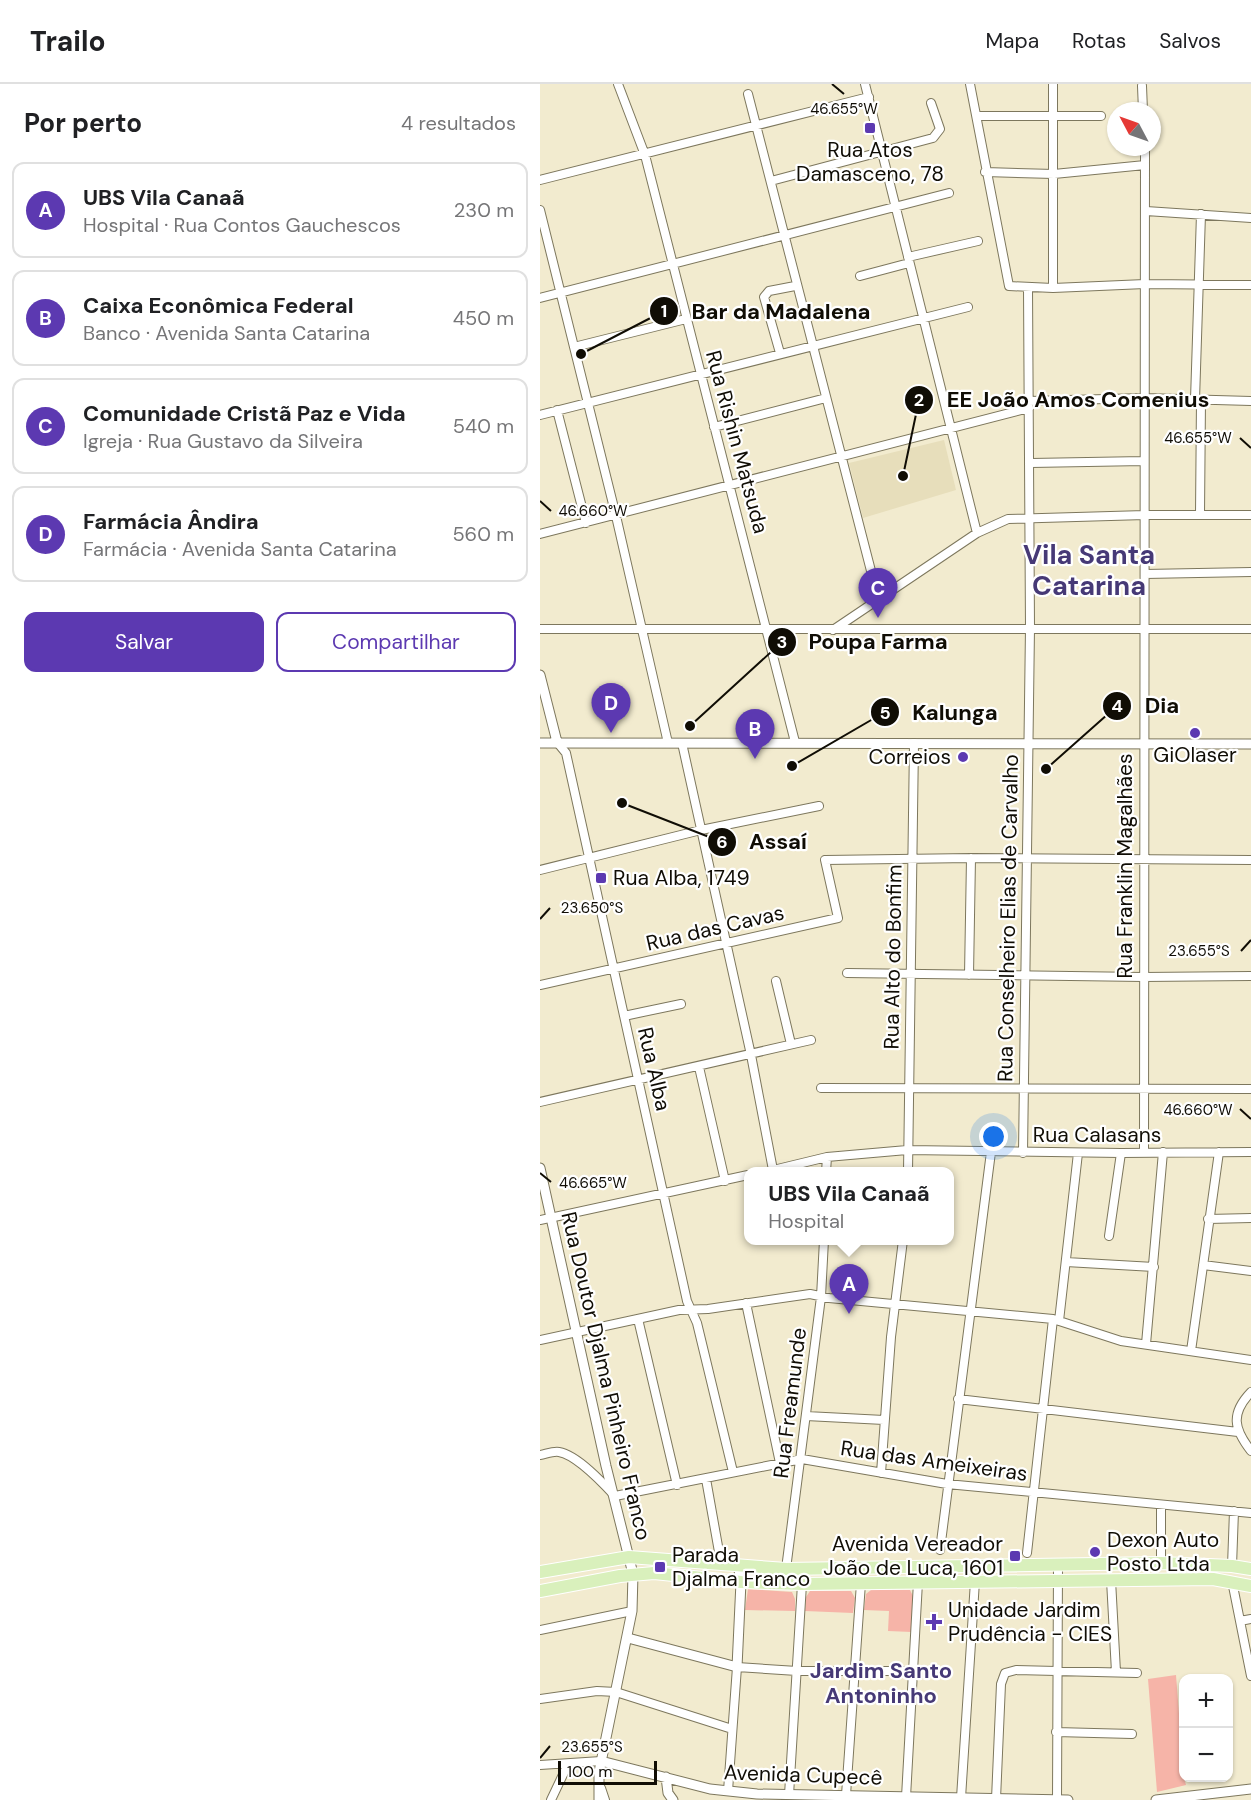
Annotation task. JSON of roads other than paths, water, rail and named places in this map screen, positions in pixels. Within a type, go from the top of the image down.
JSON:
[{"type":"main road","points":[[540,1572],[629,1557],[786,1569],[1161,1563],[1251,1569]]},
{"type":"main road","points":[[540,1591],[633,1574],[674,1574],[741,1582],[802,1584],[1232,1580],[1251,1586]]},
{"type":"street","name":"Rua Rishin Matsuda","points":[[618,84],[645,155],[795,742]]},
{"type":"street","points":[[865,84],[977,533]]},
{"type":"street","points":[[970,84],[1006,280],[1012,287],[1053,288],[1145,284],[1251,285]]},
{"type":"street","points":[[1053,84],[1053,288]]},
{"type":"street","points":[[1142,86],[1143,102]]},
{"type":"street","points":[[748,94],[795,286],[878,598]]},
{"type":"street","points":[[540,180],[869,97]]},
{"type":"street","points":[[771,181],[937,136],[940,129],[931,103]]},
{"type":"street","points":[[976,116],[1053,114],[1101,116]]},
{"type":"street","name":"Rua Franklin Magalhães","points":[[1144,1153],[1145,156]]},
{"type":"street","points":[[985,172],[1054,174],[1113,166],[1145,165]]},
{"type":"street","points":[[540,298],[896,209],[949,193]]},
{"type":"street","points":[[540,210],[643,628],[668,742]]},
{"type":"street","points":[[1146,211],[1251,218]]},
{"type":"street","points":[[1200,514],[1198,400],[1201,214]]},
{"type":"street","points":[[860,276],[978,241]]},
{"type":"street","points":[[780,353],[764,297],[769,291],[795,286]]},
{"type":"street","name":"Rua Conselheiro Elias de Carvalho","points":[[1023,1153],[1030,628],[1028,288]]},
{"type":"street","points":[[540,415],[968,307]]},
{"type":"street","points":[[574,347],[686,319]]},
{"type":"street","points":[[714,427],[826,398]]},
{"type":"street","points":[[540,534],[729,488],[951,429],[1029,405],[1145,398],[1251,401]]},
{"type":"street","points":[[557,410],[586,523]]},
{"type":"street","points":[[1030,463],[1144,461]]},
{"type":"street","points":[[832,631],[977,533],[1008,519],[1030,516],[1251,515]]},
{"type":"street","points":[[1144,574],[1251,572]]},
{"type":"street","points":[[540,629],[767,628],[832,631],[1030,628],[1251,629]]},
{"type":"street","name":"Rua Alba","points":[[540,675],[557,742],[566,753],[687,1301],[692,1309],[733,1472]]},
{"type":"street","name":"Rua Alto do Bonfim","points":[[908,1167],[914,742]]},
{"type":"street","points":[[540,743],[1251,744]]},
{"type":"street","points":[[682,743],[751,1055],[768,1167]]},
{"type":"street","points":[[540,870],[701,830],[819,806]]},
{"type":"street","points":[[912,858],[1251,860]]},
{"type":"street","name":"Rua das Cavas","points":[[540,985],[838,918],[825,860],[912,858]]},
{"type":"street","points":[[969,975],[971,858]]},
{"type":"street","points":[[847,973],[1143,977],[1251,975]]},
{"type":"street","points":[[776,981],[791,1044]]},
{"type":"street","points":[[624,1016],[681,1004]]},
{"type":"street","points":[[540,1102],[811,1040]]},
{"type":"street","points":[[699,1067],[725,1181]]},
{"type":"street","points":[[821,1088],[1251,1089]]},
{"type":"street","name":"Rua Calasans","points":[[786,1167],[827,1157],[907,1150],[1023,1153],[1251,1152]]},
{"type":"street","points":[[940,1550],[991,1152]]},
{"type":"street","points":[[1146,1344],[1162,1152]]},
{"type":"street","points":[[1191,1351],[1208,1219],[1220,1152]]},
{"type":"street","points":[[1027,1553],[1042,1408],[1066,1262],[1078,1153]]},
{"type":"street","points":[[1109,1236],[1121,1153]]},
{"type":"street","points":[[826,1167],[827,1157]]},
{"type":"street","name":"Rua Doutor Djalma Pinheiro Franco","points":[[540,1168],[633,1574],[632,1611],[628,1638],[598,1777],[601,1788],[599,1800]]},
{"type":"street","points":[[540,1220],[744,1176]]},
{"type":"street","points":[[1208,1219],[1251,1218]]},
{"type":"street","name":"Rua Freamunde","points":[[786,1569],[821,1297],[824,1245]]},
{"type":"street","points":[[881,1473],[884,1420],[902,1245]]},
{"type":"street","points":[[1066,1262],[1154,1267]]},
{"type":"street","points":[[1203,1265],[1251,1271]]},
{"type":"street","points":[[540,1340],[692,1309],[810,1293],[821,1297],[1056,1320],[1099,1336],[1251,1360]]},
{"type":"street","points":[[746,1303],[780,1463]]},
{"type":"street","points":[[638,1319],[677,1485]]},
{"type":"street","points":[[1251,1392],[1236,1417],[1238,1432],[1251,1451]]},
{"type":"street","points":[[958,1399],[1238,1432]]},
{"type":"street","points":[[806,1416],[884,1420]]},
{"type":"street","points":[[540,1455],[559,1452],[571,1457],[599,1479],[615,1496]]},
{"type":"street","name":"Rua das Ameixeiras","points":[[615,1496],[801,1460],[947,1485],[1251,1513]]},
{"type":"street","points":[[706,1479],[721,1563]]},
{"type":"street","points":[[1161,1505],[1161,1563]]},
{"type":"street","points":[[1232,1566],[1234,1511]]},
{"type":"street","points":[[728,1791],[741,1582],[738,1564]]},
{"type":"street","points":[[1057,1800],[1056,1732],[1060,1581],[1058,1566]]},
{"type":"street","points":[[1112,1580],[1116,1672]]},
{"type":"street","points":[[1232,1580],[1251,1676]]},
{"type":"street","points":[[956,1799],[975,1581]]},
{"type":"street","points":[[906,1797],[918,1582]]},
{"type":"street","points":[[846,1795],[861,1583]]},
{"type":"street","points":[[789,1795],[802,1584]]},
{"type":"street","points":[[540,1630],[632,1611]]},
{"type":"street","points":[[1240,1621],[1251,1619]]},
{"type":"street","points":[[628,1638],[737,1667],[797,1671],[914,1671]]},
{"type":"street","points":[[996,1799],[1002,1676],[1009,1671],[1137,1673]]},
{"type":"street","points":[[540,1699],[597,1691],[616,1692],[732,1729]]},
{"type":"street","points":[[1056,1732],[1132,1734]]},
{"type":"street","name":"Avenida Cupecê","points":[[540,1765],[601,1761],[728,1791],[892,1798],[1068,1800]]},
{"type":"street","points":[[550,1800],[568,1764]]},
{"type":"street","points":[[666,1777],[668,1792],[673,1800]]},
{"type":"street","points":[[601,1788],[605,1800]]},
{"type":"street","points":[[1156,1800],[1246,1790],[1251,1794]]},
{"type":"place","name":"Rua Atos Damasceno, 78","points":[[870,128]]},
{"type":"place","name":"Bar da Madalena","points":[[581,354]]},
{"type":"place","name":"EE João Amos Comenius","points":[[903,476]]},
{"type":"place","name":"Comunidade Cristã Paz e Vida","points":[[878,618]]},
{"type":"place","name":"Poupa Farma","points":[[690,726]]},
{"type":"place","name":"Farmácia Ândira","points":[[611,733]]},
{"type":"place","name":"GiOlaser","points":[[1195,733]]},
{"type":"place","name":"Correios","points":[[963,757]]},
{"type":"place","name":"Caixa Econômica Federal","points":[[755,759]]},
{"type":"place","name":"Kalunga","points":[[792,766]]},
{"type":"place","name":"Dia","points":[[1046,769]]},
{"type":"place","name":"Assaí","points":[[622,803]]},
{"type":"place","name":"Rua Alba, 1749","points":[[601,878]]},
{"type":"place","name":"UBS Vila Canaã","points":[[849,1314]]},
{"type":"place","name":"Dexon Auto Posto Ltda","points":[[1095,1552]]},
{"type":"place","name":"Avenida Vereador João de Luca, 1601","points":[[1015,1556]]},
{"type":"place","name":"Parada Djalma Franco","points":[[660,1567]]},
{"type":"place","name":"Unidade Jardim Prudência - CIES","points":[[934,1622]]},
{"type":"district","name":"Vila Santa Catarina","points":[[1089,570]]},
{"type":"district","name":"Jardim Santo Antoninho","points":[[881,1682]]}]
